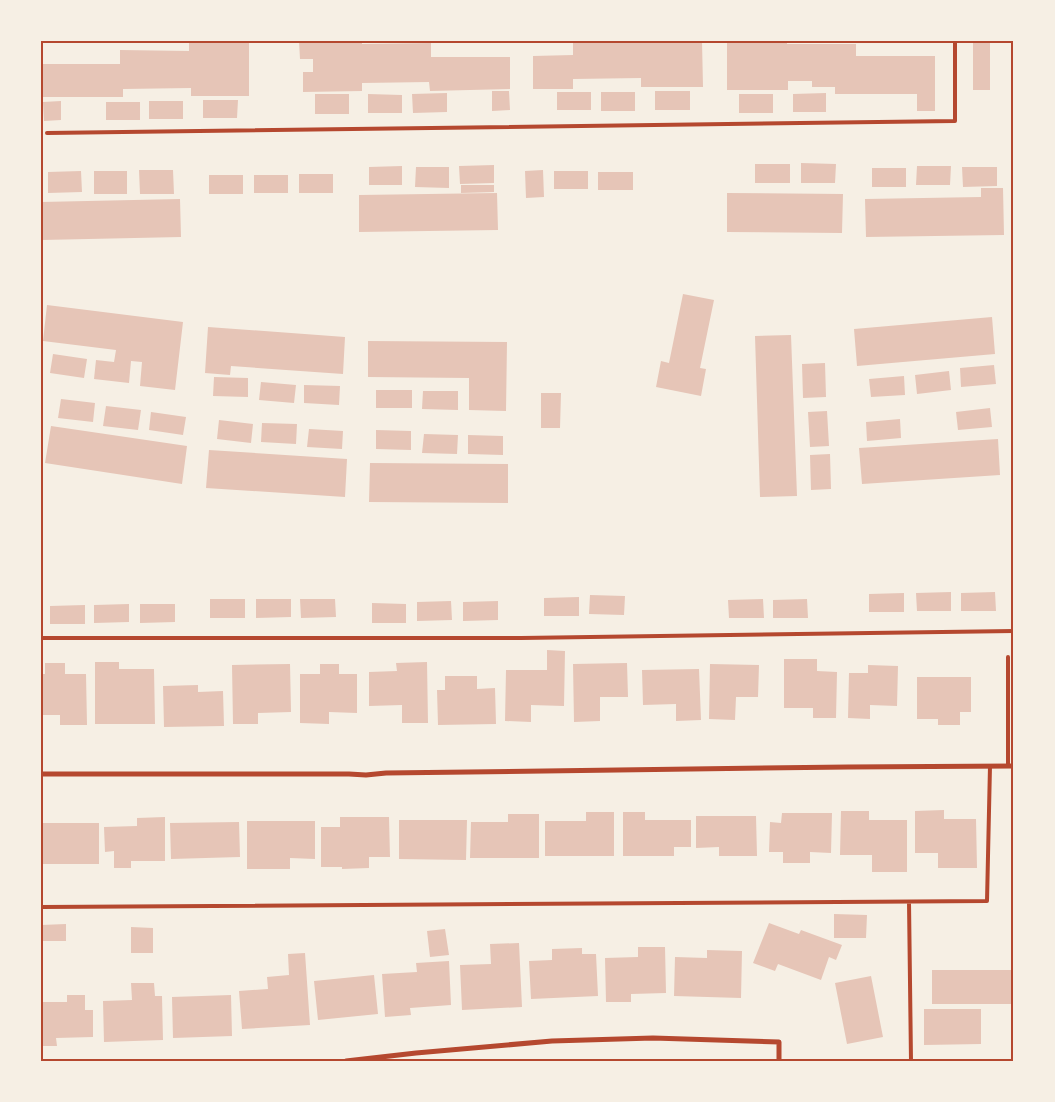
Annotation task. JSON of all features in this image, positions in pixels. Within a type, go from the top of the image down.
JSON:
[{"type":"street","points":[[41,774],[366,775],[386,773],[1011,766]]},
{"type":"street","points":[[346,1061],[552,1041],[653,1038],[780,1042],[779,1061]]},
{"type":"lane","points":[[47,133],[955,121],[955,41]]},
{"type":"lane","points":[[41,638],[521,638],[1014,631]]},
{"type":"lane","points":[[1008,657],[1011,766]]},
{"type":"lane","points":[[41,907],[987,901],[990,766]]},
{"type":"lane","points":[[909,902],[911,1061]]},
{"type":"building","points":[[189,41],[249,41],[249,96],[191,96],[191,88],[123,89],[123,97],[41,97],[41,64],[120,64],[120,50],[189,51]]},
{"type":"building","points":[[299,41],[362,41],[362,44],[431,43],[431,57],[510,57],[510,89],[430,91],[429,82],[362,83],[362,91],[303,92],[303,72],[313,72],[313,59],[300,59]]},
{"type":"building","points":[[702,41],[703,87],[641,87],[641,78],[573,79],[573,89],[533,89],[533,56],[573,55],[573,42]]},
{"type":"building","points":[[727,41],[787,41],[787,44],[856,44],[856,56],[935,56],[935,111],[917,111],[917,94],[835,94],[835,87],[812,87],[812,81],[788,81],[788,90],[727,90]]},
{"type":"building","points":[[973,41],[990,41],[990,90],[973,90]]},
{"type":"building","points":[[492,91],[509,91],[510,110],[492,111]]},
{"type":"building","points":[[655,91],[690,91],[690,110],[655,110]]},
{"type":"building","points":[[557,92],[591,92],[591,110],[557,110]]},
{"type":"building","points":[[601,92],[635,92],[635,111],[601,111]]},
{"type":"building","points":[[447,93],[447,112],[413,113],[412,94]]},
{"type":"building","points":[[826,93],[826,112],[793,112],[793,94]]},
{"type":"building","points":[[315,94],[349,94],[349,114],[315,114]]},
{"type":"building","points":[[368,94],[402,95],[402,113],[368,113]]},
{"type":"building","points":[[739,94],[773,94],[773,113],[739,113]]},
{"type":"building","points":[[203,100],[238,100],[237,118],[203,118]]},
{"type":"building","points":[[61,101],[61,120],[44,121],[43,102]]},
{"type":"building","points":[[149,101],[183,101],[183,119],[149,119]]},
{"type":"building","points":[[106,102],[140,102],[140,120],[106,120]]},
{"type":"building","points":[[801,163],[836,164],[835,183],[801,183]]},
{"type":"building","points":[[755,164],[790,164],[790,183],[755,183]]},
{"type":"building","points":[[494,165],[494,183],[460,184],[459,166]]},
{"type":"building","points":[[402,166],[402,185],[369,185],[369,167]]},
{"type":"building","points":[[917,166],[951,166],[950,185],[916,185]]},
{"type":"building","points":[[416,167],[449,167],[449,188],[415,187]]},
{"type":"building","points":[[962,167],[997,167],[997,186],[963,187]]},
{"type":"building","points":[[872,168],[906,168],[906,187],[872,187]]},
{"type":"building","points":[[139,170],[173,170],[174,194],[140,194]]},
{"type":"building","points":[[543,170],[544,197],[526,198],[525,171]]},
{"type":"building","points":[[81,171],[82,192],[48,193],[48,172]]},
{"type":"building","points":[[94,171],[127,171],[127,194],[94,194]]},
{"type":"building","points":[[554,171],[588,171],[588,189],[554,189]]},
{"type":"building","points":[[598,172],[633,172],[633,190],[598,190]]},
{"type":"building","points":[[299,174],[333,174],[333,193],[299,193]]},
{"type":"building","points":[[209,175],[243,175],[243,194],[209,194]]},
{"type":"building","points":[[254,175],[288,175],[288,193],[254,193]]},
{"type":"building","points":[[461,185],[494,185],[494,192],[461,193]]},
{"type":"building","points":[[981,188],[1003,188],[1004,235],[866,237],[865,199],[981,197]]},
{"type":"building","points":[[497,193],[498,230],[359,232],[359,195]]},
{"type":"building","points":[[727,193],[843,194],[842,233],[727,232]]},
{"type":"building","points":[[180,199],[181,237],[42,240],[41,202]]},
{"type":"building","points":[[683,294],[714,300],[700,368],[706,369],[701,396],[656,387],[661,361],[669,363]]},
{"type":"building","points":[[47,305],[183,322],[175,390],[140,386],[142,362],[131,361],[129,383],[94,379],[96,360],[114,362],[116,350],[43,341]]},
{"type":"building","points":[[992,317],[995,354],[857,366],[854,329]]},
{"type":"building","points":[[208,327],[345,337],[343,374],[231,366],[230,375],[205,373]]},
{"type":"building","points":[[791,335],[797,496],[760,497],[755,336]]},
{"type":"building","points":[[368,341],[507,342],[506,411],[469,410],[469,378],[368,377]]},
{"type":"building","points":[[53,354],[87,359],[84,378],[50,373]]},
{"type":"building","points":[[825,363],[826,397],[803,398],[802,364]]},
{"type":"building","points":[[994,365],[996,384],[961,387],[960,368]]},
{"type":"building","points":[[949,371],[951,390],[917,394],[915,375]]},
{"type":"building","points":[[904,376],[905,395],[871,397],[869,379]]},
{"type":"building","points":[[214,377],[248,378],[248,397],[213,396]]},
{"type":"building","points":[[261,382],[296,385],[294,403],[259,400]]},
{"type":"building","points":[[304,385],[340,386],[339,405],[304,403]]},
{"type":"building","points":[[376,390],[412,390],[412,408],[376,408]]},
{"type":"building","points":[[423,391],[458,391],[458,410],[422,409]]},
{"type":"building","points":[[541,393],[561,393],[560,428],[541,428]]},
{"type":"building","points":[[61,399],[95,403],[93,422],[58,418]]},
{"type":"building","points":[[106,406],[141,410],[138,430],[103,426]]},
{"type":"building","points":[[990,408],[992,427],[958,430],[956,412]]},
{"type":"building","points":[[827,411],[829,446],[810,447],[808,412]]},
{"type":"building","points":[[151,412],[186,417],[183,435],[149,430]]},
{"type":"building","points":[[900,419],[901,438],[867,441],[866,422]]},
{"type":"building","points":[[219,420],[253,424],[251,443],[217,439]]},
{"type":"building","points":[[262,423],[297,424],[296,444],[261,442]]},
{"type":"building","points":[[51,426],[187,446],[182,484],[45,463]]},
{"type":"building","points":[[309,429],[343,431],[342,449],[307,447]]},
{"type":"building","points":[[376,430],[411,431],[411,450],[376,449]]},
{"type":"building","points":[[424,434],[458,435],[457,454],[422,453]]},
{"type":"building","points":[[468,435],[503,436],[503,455],[468,454]]},
{"type":"building","points":[[998,439],[1000,475],[862,484],[859,448]]},
{"type":"building","points":[[209,450],[347,459],[345,497],[206,488]]},
{"type":"building","points":[[830,454],[831,489],[811,490],[810,455]]},
{"type":"building","points":[[370,463],[508,464],[508,503],[369,502]]},
{"type":"building","points":[[951,592],[951,611],[917,611],[916,593]]},
{"type":"building","points":[[995,592],[996,611],[961,611],[961,593]]},
{"type":"building","points":[[904,593],[904,612],[869,612],[869,594]]},
{"type":"building","points":[[590,595],[625,596],[624,615],[589,614]]},
{"type":"building","points":[[579,597],[579,616],[544,616],[544,598]]},
{"type":"building","points":[[210,599],[245,599],[245,618],[210,618]]},
{"type":"building","points":[[256,599],[291,599],[291,617],[256,618]]},
{"type":"building","points":[[300,599],[335,599],[336,617],[301,618]]},
{"type":"building","points":[[763,599],[764,618],[729,618],[728,600]]},
{"type":"building","points":[[807,599],[808,618],[773,618],[773,600]]},
{"type":"building","points":[[451,601],[452,620],[417,621],[417,602]]},
{"type":"building","points":[[498,601],[498,620],[463,621],[463,602]]},
{"type":"building","points":[[372,603],[406,604],[406,623],[372,623]]},
{"type":"building","points":[[129,604],[129,622],[94,623],[94,605]]},
{"type":"building","points":[[140,604],[175,604],[175,622],[140,623]]},
{"type":"building","points":[[85,605],[85,624],[50,624],[50,606]]},
{"type":"building","points":[[547,650],[565,651],[564,706],[531,705],[531,722],[505,721],[506,670],[547,670]]},
{"type":"building","points":[[784,659],[817,659],[817,671],[837,672],[836,718],[813,718],[813,708],[784,708]]},
{"type":"building","points":[[95,662],[119,662],[119,669],[154,669],[155,724],[95,724]]},
{"type":"building","points":[[427,662],[428,723],[402,723],[402,705],[369,706],[369,672],[397,671],[396,663]]},
{"type":"building","points":[[45,663],[65,663],[65,674],[86,674],[87,725],[60,725],[60,715],[41,715],[41,674],[45,674]]},
{"type":"building","points":[[627,663],[628,697],[600,697],[600,721],[574,722],[573,664]]},
{"type":"building","points":[[290,664],[291,712],[258,713],[258,724],[233,724],[232,665]]},
{"type":"building","points":[[320,664],[339,664],[339,674],[357,674],[357,713],[329,712],[329,724],[300,723],[300,674],[320,674]]},
{"type":"building","points":[[710,664],[759,665],[758,697],[736,697],[735,720],[709,719]]},
{"type":"building","points":[[868,665],[898,666],[897,706],[870,705],[870,719],[848,718],[849,673],[868,673]]},
{"type":"building","points":[[699,669],[701,720],[676,721],[676,704],[643,705],[642,670]]},
{"type":"building","points":[[445,676],[477,676],[477,689],[495,688],[496,724],[438,725],[437,690],[445,690]]},
{"type":"building","points":[[917,677],[971,677],[971,712],[960,712],[960,725],[938,725],[938,719],[917,719]]},
{"type":"building","points":[[198,685],[198,692],[223,691],[224,726],[164,727],[163,686]]},
{"type":"building","points":[[944,810],[944,819],[976,819],[977,868],[938,868],[938,853],[915,853],[915,811]]},
{"type":"building","points":[[841,811],[869,811],[869,820],[907,820],[907,872],[872,872],[872,855],[840,855]]},
{"type":"building","points":[[586,812],[614,812],[614,856],[545,856],[545,821],[586,821]]},
{"type":"building","points":[[623,812],[645,812],[645,820],[691,820],[691,847],[674,847],[674,856],[623,856]]},
{"type":"building","points":[[782,813],[832,813],[831,853],[810,852],[810,863],[783,863],[783,852],[769,852],[770,822],[781,823]]},
{"type":"building","points":[[508,814],[539,814],[539,858],[470,858],[471,822],[508,822]]},
{"type":"building","points":[[696,816],[756,816],[757,856],[719,856],[719,847],[696,848]]},
{"type":"building","points":[[165,817],[165,861],[131,861],[131,868],[114,868],[114,851],[105,852],[104,827],[137,826],[137,818]]},
{"type":"building","points":[[340,817],[389,817],[390,857],[369,857],[369,868],[342,869],[342,867],[321,867],[321,827],[340,827]]},
{"type":"building","points":[[399,820],[467,820],[466,860],[399,859]]},
{"type":"building","points":[[247,821],[315,821],[315,859],[290,858],[290,869],[247,869]]},
{"type":"building","points":[[239,822],[240,857],[171,859],[170,823]]},
{"type":"building","points":[[41,823],[99,823],[99,864],[41,864]]},
{"type":"building","points":[[834,914],[867,915],[866,938],[834,938]]},
{"type":"building","points":[[769,923],[799,934],[801,930],[842,945],[836,960],[829,957],[821,980],[778,964],[775,971],[753,963]]},
{"type":"building","points":[[66,924],[66,941],[41,941],[41,925]]},
{"type":"building","points":[[131,927],[153,928],[153,953],[131,953]]},
{"type":"building","points":[[445,929],[449,955],[430,957],[427,931]]},
{"type":"building","points":[[519,943],[522,1007],[462,1010],[460,965],[491,964],[490,944]]},
{"type":"building","points":[[638,947],[665,947],[666,993],[631,994],[631,1002],[606,1002],[605,958],[638,957]]},
{"type":"building","points":[[582,948],[582,954],[596,954],[598,996],[531,999],[529,961],[552,960],[552,949]]},
{"type":"building","points":[[707,950],[742,951],[741,998],[674,996],[675,957],[707,958]]},
{"type":"building","points":[[305,953],[310,1025],[242,1029],[239,991],[268,989],[267,977],[289,975],[288,954]]},
{"type":"building","points":[[449,961],[451,1005],[410,1008],[411,1015],[385,1017],[382,974],[417,972],[416,963]]},
{"type":"building","points":[[932,970],[1014,970],[1014,1004],[932,1004]]},
{"type":"building","points":[[374,975],[378,1014],[318,1020],[314,981]]},
{"type":"building","points":[[871,976],[883,1037],[847,1044],[835,983]]},
{"type":"building","points":[[131,983],[154,983],[155,996],[162,996],[163,1040],[104,1042],[103,1001],[132,1000]]},
{"type":"building","points":[[67,995],[85,995],[85,1010],[93,1010],[93,1037],[56,1038],[57,1046],[41,1046],[41,1002],[67,1002]]},
{"type":"building","points":[[231,995],[232,1036],[173,1038],[172,997]]},
{"type":"building","points":[[924,1009],[981,1009],[981,1044],[924,1045]]}]
